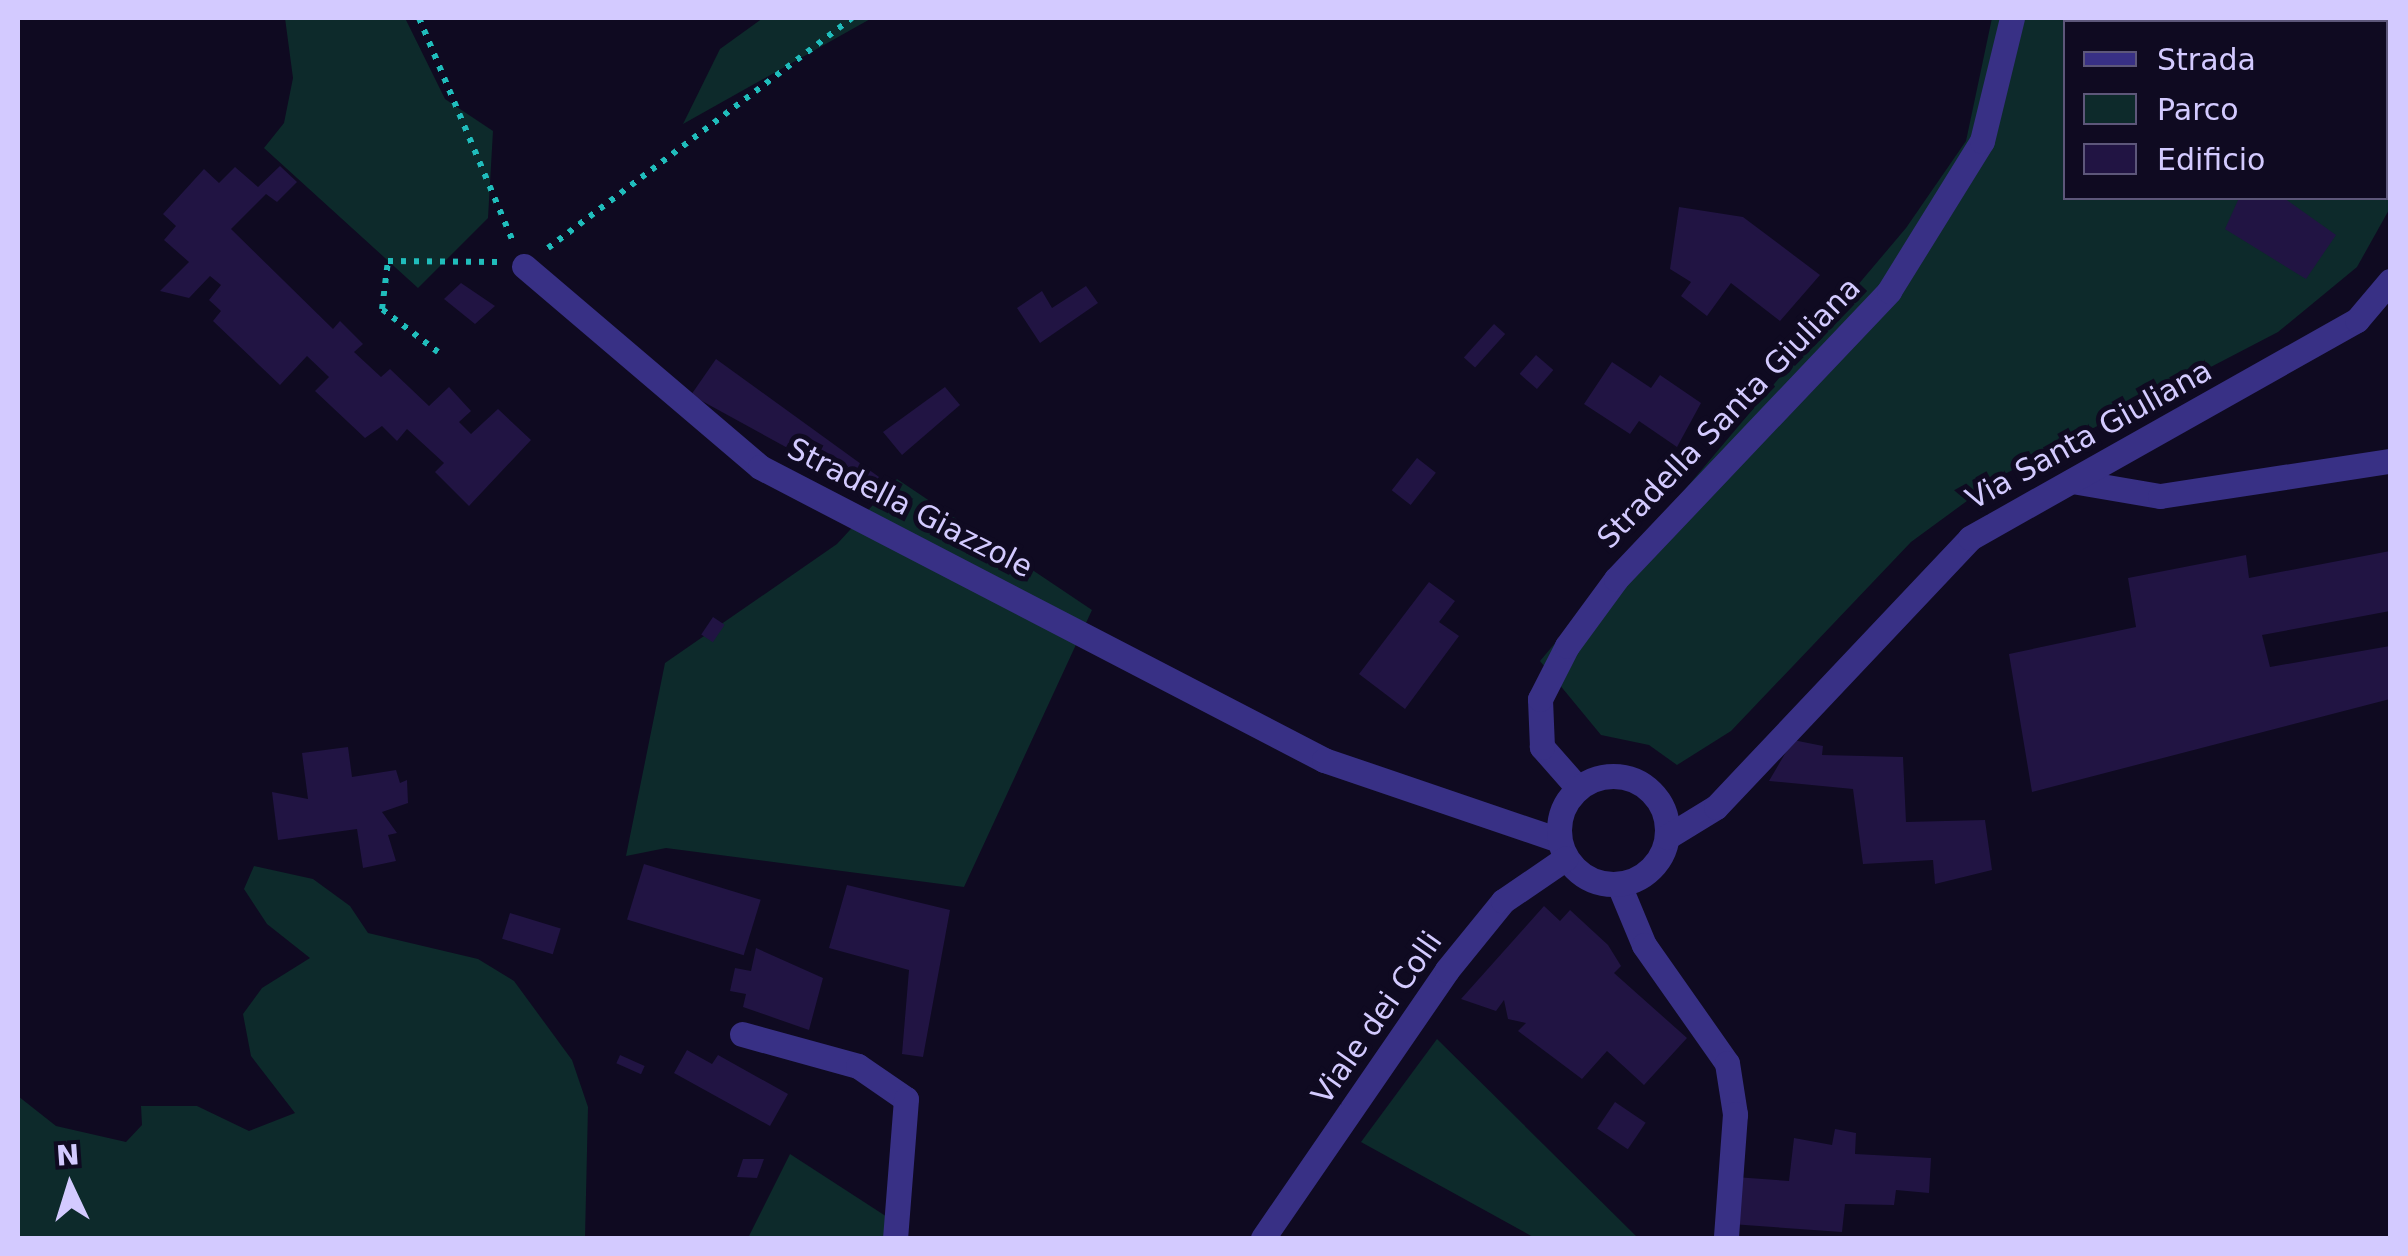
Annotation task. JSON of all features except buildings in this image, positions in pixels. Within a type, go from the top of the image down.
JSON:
[{"type":"street","name":"Stradella Santa Giuliana","points":[[1578,788],[1542,747],[1540,699],[1567,646],[1616,579],[1889,291],[1982,141],[2012,18]]},
{"type":"street","name":"Stradella Giazzole","points":[[524,266],[760,467],[1324,760],[1562,849]]},
{"type":"street","name":"Via Santa Giuliana","points":[[1667,837],[1716,807],[1970,538],[2357,320],[2390,281]]},
{"type":"street","points":[[2072,482],[2160,496],[2390,461]]},
{"type":"street","points":[[1600,777],[1644,785],[1667,837],[1650,870],[1619,885],[1580,874],[1562,849],[1565,803],[1578,788],[1600,777]]},
{"type":"street","name":"Viale dei Colli","points":[[1264,1238],[1502,901],[1562,849]]},
{"type":"street","points":[[1619,885],[1644,945],[1727,1063],[1736,1114],[1726,1238]]},
{"type":"street","points":[[742,1034],[858,1066],[906,1098],[895,1238]]},
{"type":"path","points":[[418,18],[524,266]]},
{"type":"path","points":[[438,352],[382,309],[388,261],[451,255],[524,266],[852,18]]},
{"type":"green space","points":[[285,18],[405,18],[445,99],[493,131],[488,218],[418,288],[264,148],[284,123],[293,78]]},
{"type":"green space","points":[[763,18],[872,18],[683,124],[720,49]]},
{"type":"green space","points":[[1992,18],[2390,18],[2390,208],[2357,267],[2278,332],[2001,476],[1911,542],[1731,731],[1677,765],[1649,745],[1601,735],[1540,661],[1906,228],[1966,141]]},
{"type":"green space","points":[[897,479],[1092,610],[964,887],[666,848],[626,856],[665,663],[837,544]]},
{"type":"green space","points":[[254,866],[313,879],[350,906],[368,933],[478,959],[514,981],[572,1060],[588,1107],[585,1238],[18,1238],[18,1096],[56,1126],[126,1142],[142,1125],[141,1106],[197,1106],[249,1131],[295,1113],[251,1056],[243,1014],[262,988],[310,958],[267,924],[244,889]]},
{"type":"green space","points":[[1437,1039],[1638,1238],[1535,1238],[1361,1142]]},
{"type":"green space","points":[[790,1154],[898,1224],[894,1238],[748,1238]]}]
